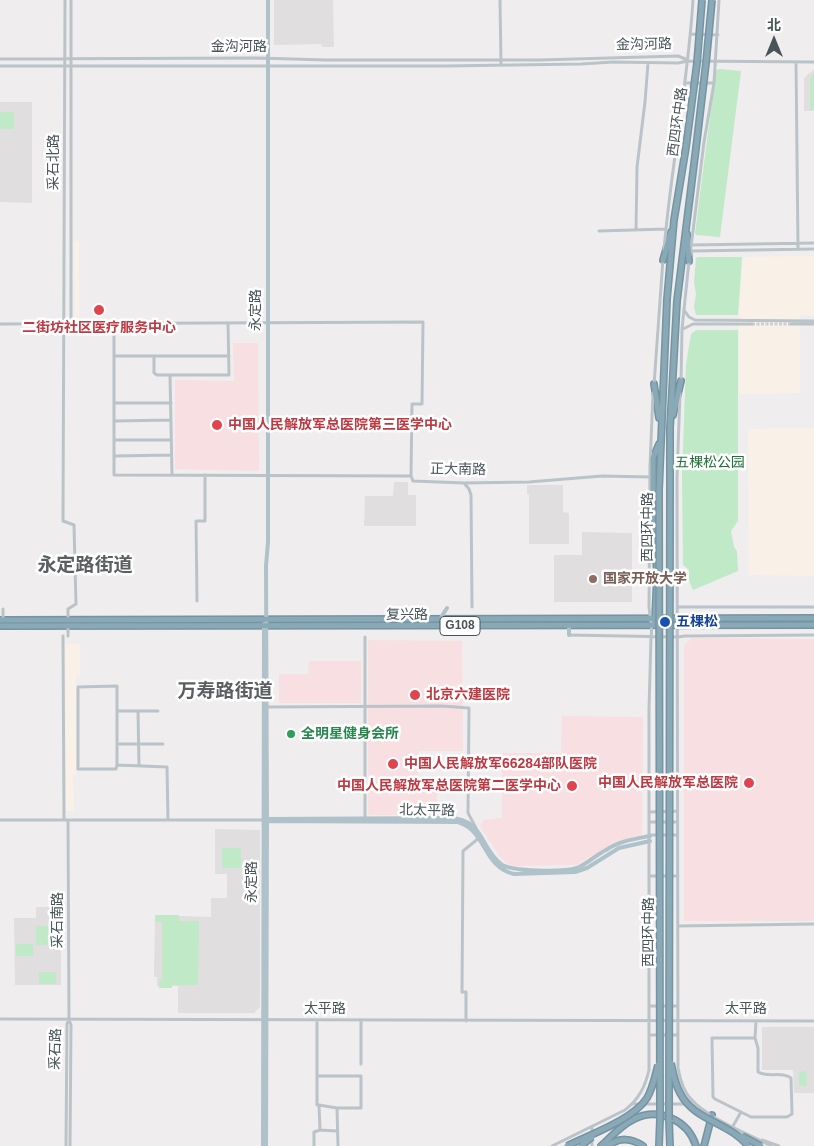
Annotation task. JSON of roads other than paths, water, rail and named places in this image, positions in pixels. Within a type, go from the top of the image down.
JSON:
[{"type":"highway","name":"西四环中路","points":[[659,1146],[660,443],[667,299],[674,220],[698,63],[702,0]]},
{"type":"highway","name":"西四环中路","points":[[670,1146],[670,428],[677,301],[712,0]]},
{"type":"highway","points":[[663,260],[674,220]]},
{"type":"highway","points":[[686,223],[689,261]]},
{"type":"highway","points":[[670,428],[681,381]]},
{"type":"highway","points":[[654,384],[661,429]]},
{"type":"highway","points":[[653,627],[657,575],[653,503],[653,458],[660,443]]},
{"type":"highway","points":[[657,575],[678,575]]},
{"type":"highway","name":"复兴路","points":[[265,623],[440,619],[814,618]]},
{"type":"highway","name":"复兴路","points":[[2,620],[68,623]]},
{"type":"highway","name":"复兴路","points":[[0,626],[68,623],[653,627],[814,625]]},
{"type":"highway","points":[[669,1054],[677,1087],[686,1102],[698,1114],[760,1146]]},
{"type":"highway","points":[[567,1146],[633,1113],[642,1105],[653,1086],[660,1055]]},
{"type":"highway","points":[[601,1146],[633,1119],[640,1116],[656,1115],[680,1122],[692,1135],[696,1146]]},
{"type":"highway","points":[[704,1146],[712,1115]]},
{"type":"highway","points":[[581,1146],[602,1129]]},
{"type":"highway","points":[[735,1133],[748,1146]]},
{"type":"highway","points":[[608,1146],[619,1140],[628,1139],[643,1146]]},
{"type":"main road","name":"永定路","points":[[265,1146],[268,0]]},
{"type":"main road","points":[[440,619],[447,608]]},
{"type":"main road","points":[[569,626],[569,635]]},
{"type":"main road","name":"北太平路","points":[[365,820],[456,818],[469,822],[476,828],[494,864],[505,872],[514,874],[575,872],[587,868],[618,848],[650,841]]},
{"type":"main road","name":"北太平路","points":[[266,820],[458,822],[468,826],[480,837],[493,856],[501,864],[509,868],[567,870],[582,866],[615,845],[650,835]]},
{"type":"street","name":"采石北路","points":[[66,0],[63,521],[74,525],[76,604],[68,609],[68,623]]},
{"type":"street","name":"采石北路","points":[[71,0],[71,324]]},
{"type":"street","points":[[500,0],[501,65]]},
{"type":"street","name":"西四环中路","points":[[653,618],[650,476],[654,384],[666,229],[686,83],[693,0]]},
{"type":"street","name":"西四环中路","points":[[719,0],[714,83],[704,142],[682,329],[678,437],[677,607],[678,1068],[680,1080],[686,1092],[696,1104],[712,1115],[759,1139]]},
{"type":"street","points":[[691,34],[718,35]]},
{"type":"street","name":"金沟河路","points":[[0,59],[540,60],[678,56],[688,60]]},
{"type":"street","name":"金沟河路","points":[[0,66],[501,65],[678,63],[688,60]]},
{"type":"street","points":[[688,60],[814,62]]},
{"type":"street","points":[[796,62],[798,249]]},
{"type":"street","points":[[636,230],[637,167],[648,63]]},
{"type":"street","points":[[686,83],[714,83]]},
{"type":"street","points":[[599,231],[666,229]]},
{"type":"street","points":[[692,245],[814,243]]},
{"type":"street","points":[[691,251],[814,249]]},
{"type":"street","points":[[684,309],[688,316],[695,320],[814,322]]},
{"type":"street","points":[[0,324],[422,322],[422,404],[412,404],[411,476]]},
{"type":"street","points":[[791,324],[814,322]]},
{"type":"street","points":[[154,356],[154,373],[158,375],[229,375],[228,323]]},
{"type":"street","points":[[114,324],[114,456],[171,455]]},
{"type":"street","points":[[682,329],[693,324],[752,324]]},
{"type":"street","points":[[114,356],[229,356]]},
{"type":"street","points":[[170,375],[172,475]]},
{"type":"street","points":[[114,403],[171,403]]},
{"type":"street","points":[[114,421],[171,420]]},
{"type":"street","points":[[114,440],[171,440]]},
{"type":"street","name":"正大南路","points":[[114,456],[114,475],[411,476],[414,481],[464,483],[529,482],[602,476],[650,476]]},
{"type":"street","points":[[197,601],[196,521],[205,521],[205,475]]},
{"type":"street","points":[[464,483],[471,495],[472,607]]},
{"type":"street","points":[[677,607],[814,608]]},
{"type":"street","points":[[2,620],[3,609]]},
{"type":"street","name":"采石南路","points":[[68,623],[65,636],[69,1020]]},
{"type":"street","name":"西四环中路","points":[[552,1146],[616,1116],[633,1104],[646,1086],[649,1070],[650,1035],[651,637],[653,627]]},
{"type":"street","points":[[569,635],[651,637],[814,635]]},
{"type":"street","points":[[365,637],[365,820]]},
{"type":"street","points":[[116,686],[117,744],[116,769],[78,769],[78,687],[116,686]]},
{"type":"street","points":[[265,707],[442,706],[469,708],[468,813],[476,828]]},
{"type":"street","points":[[117,711],[158,711]]},
{"type":"street","points":[[138,712],[138,766]]},
{"type":"street","points":[[117,744],[163,744]]},
{"type":"street","points":[[117,765],[167,767],[168,820]]},
{"type":"street","points":[[650,779],[677,779]]},
{"type":"street","points":[[650,812],[677,811]]},
{"type":"street","name":"北太平路","points":[[0,820],[266,820]]},
{"type":"street","points":[[650,822],[677,822]]},
{"type":"street","points":[[650,835],[677,834]]},
{"type":"street","points":[[466,1021],[466,992],[462,992],[463,851],[480,837]]},
{"type":"street","points":[[650,876],[678,876]]},
{"type":"street","points":[[678,926],[814,924]]},
{"type":"street","points":[[649,1006],[678,1006]]},
{"type":"street","name":"太平路","points":[[0,1020],[814,1021]]},
{"type":"street","name":"采石路","points":[[68,1146],[71,1024],[69,1020]]},
{"type":"street","points":[[317,1020],[317,1105],[319,1105],[320,1130]]},
{"type":"street","points":[[361,1020],[361,1064]]},
{"type":"street","points":[[756,1021],[758,1072],[763,1075],[788,1076],[791,1078],[792,1114],[787,1117],[752,1117],[715,1099],[713,1096],[712,1038],[756,1038]]},
{"type":"street","points":[[650,1035],[678,1035]]},
{"type":"street","points":[[317,1076],[361,1076],[361,1108],[337,1108],[319,1105]]},
{"type":"street","points":[[633,1104],[696,1104]]},
{"type":"street","points":[[337,1108],[338,1146]]},
{"type":"street","points":[[733,1126],[741,1112]]},
{"type":"street","points":[[592,1126],[592,1146]]},
{"type":"street","points":[[314,1146],[314,1132],[320,1130],[337,1131]]},
{"type":"street","points":[[759,1139],[760,1146]]},
{"type":"street","points":[[759,1139],[771,1146]]},
{"type":"street","points":[[759,1139],[780,1146]]},
{"type":"tunnel","points":[[752,324],[791,324]]},
{"type":"place","name":"二街坊社区医疗服务中心","points":[[99,310]]},
{"type":"place","name":"中国人民解放军总医院第三医学中心","points":[[217,425]]},
{"type":"place","name":"国家开放大学","points":[[593,579]]},
{"type":"place","name":"五棵松","points":[[665,622]]},
{"type":"place","name":"北京六建医院","points":[[415,695]]},
{"type":"place","name":"全明星健身会所","points":[[291,734]]},
{"type":"place","name":"中国人民解放军66284部队医院","points":[[393,764]]},
{"type":"place","name":"中国人民解放军总医院","points":[[749,783]]},
{"type":"place","name":"中国人民解放军总医院第二医学中心","points":[[572,786]]},
{"type":"district","name":"永定路街道","points":[[85,566]]},
{"type":"district","name":"万寿路街道","points":[[225,692]]},
{"type":"park label","name":"五棵松公园","points":[[710,463]]}]
